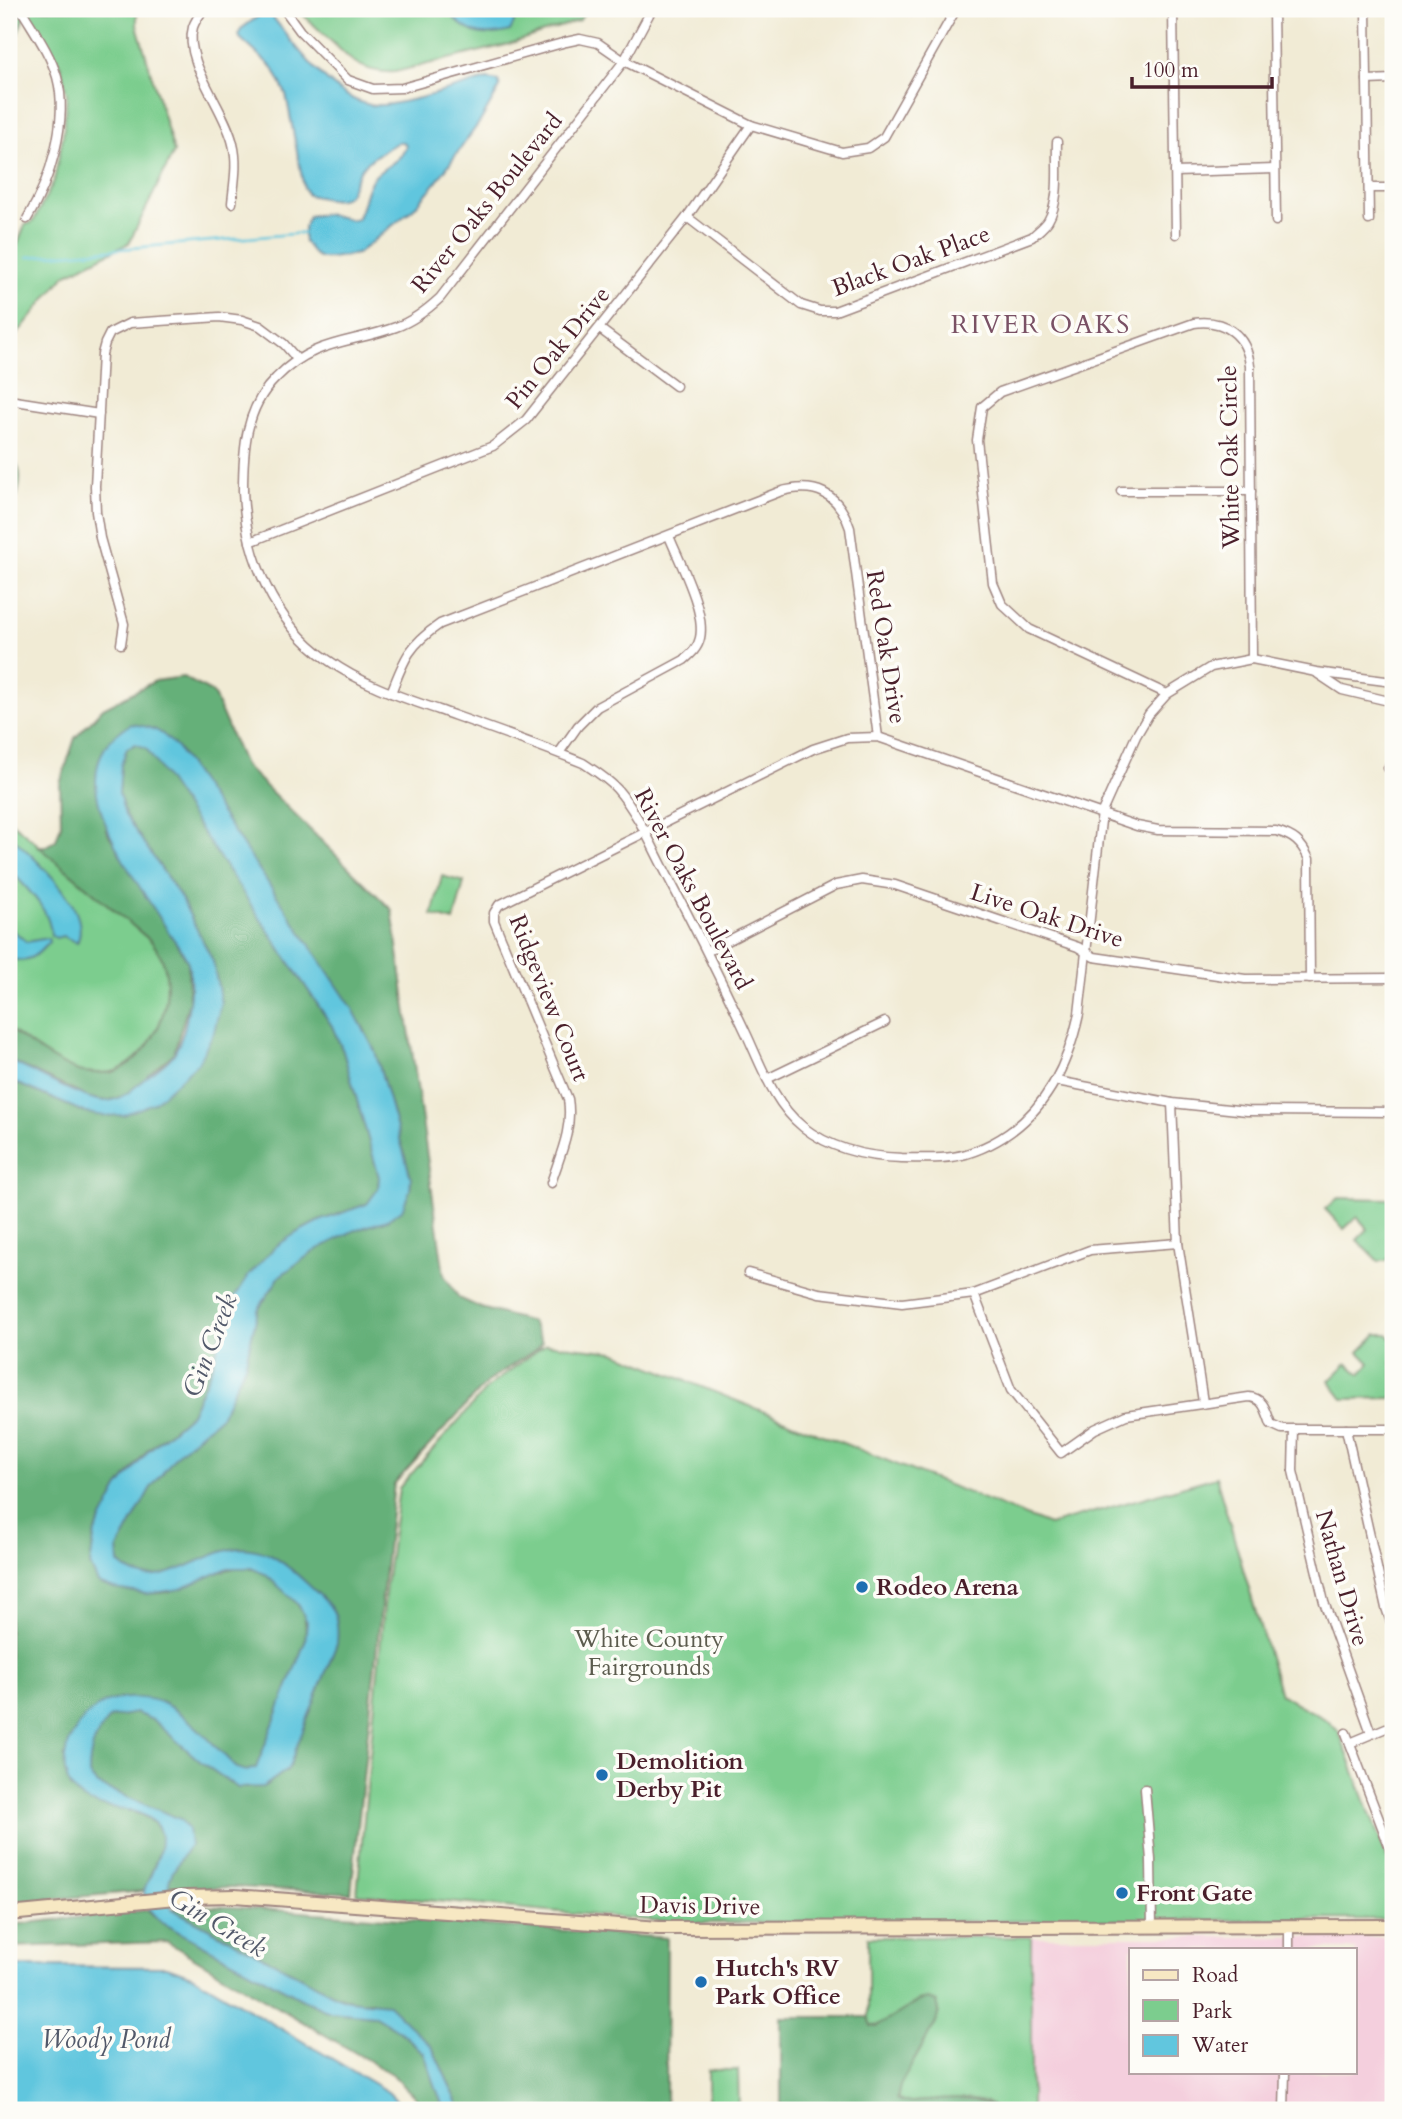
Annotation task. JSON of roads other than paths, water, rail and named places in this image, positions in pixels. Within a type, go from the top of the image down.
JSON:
[{"type":"street","points":[[21,9],[48,54],[57,77],[60,97],[56,141],[47,180],[27,219]]},
{"type":"street","points":[[204,9],[193,25],[191,42],[194,58],[228,126],[234,145],[236,165],[232,203]]},
{"type":"street","points":[[284,9],[300,31],[348,80],[373,89],[402,88],[580,39],[598,43],[624,61],[751,125],[842,152],[868,148],[884,137],[956,9]]},
{"type":"street","name":"River Oaks Boulevard","points":[[652,9],[624,61],[440,298],[427,310],[398,327],[334,343],[297,359],[275,378],[258,400],[247,429],[243,459],[244,502],[250,542],[258,568],[274,601],[289,623],[326,660],[391,693],[583,763],[618,790],[644,831],[708,951],[767,1079],[784,1108],[803,1127],[854,1154],[924,1158],[961,1155],[987,1147],[1012,1132],[1036,1110],[1057,1081],[1072,1046],[1087,953],[1102,812],[1136,736],[1149,714],[1167,694],[1211,667],[1252,659],[1316,672],[1393,682]]},
{"type":"street","points":[[1173,9],[1176,234]]},
{"type":"street","points":[[1273,9],[1276,221]]},
{"type":"street","points":[[1366,9],[1369,220]]},
{"type":"street","points":[[1367,80],[1393,79]]},
{"type":"street","name":"Pin Oak Drive","points":[[250,542],[493,446],[526,420],[687,217],[751,125]]},
{"type":"street","name":"Black Oak Place","points":[[687,217],[801,305],[820,311],[835,311],[852,307],[1032,237],[1047,222],[1053,206],[1057,142]]},
{"type":"street","points":[[1175,172],[1275,169]]},
{"type":"street","points":[[1369,188],[1393,188]]},
{"type":"street","points":[[121,644],[124,624],[100,538],[95,486],[104,343],[110,333],[130,323],[219,317],[242,320],[271,333],[297,359]]},
{"type":"street","name":"White Oak Circle","points":[[1167,694],[1029,629],[1003,604],[993,583],[977,440],[982,407],[1000,392],[1194,323],[1221,324],[1236,333],[1249,358],[1252,659]]},
{"type":"street","points":[[600,329],[676,386]]},
{"type":"street","points":[[9,400],[99,414]]},
{"type":"street","name":"Red Oak Drive","points":[[391,693],[405,658],[419,638],[440,624],[789,489],[810,488],[822,491],[831,497],[845,515],[850,528],[878,737],[1138,826],[1158,830],[1276,831],[1291,835],[1301,843],[1309,859],[1310,979]]},
{"type":"street","points":[[1121,491],[1251,491]]},
{"type":"street","points":[[559,753],[578,726],[597,708],[684,660],[695,651],[700,638],[701,623],[697,606],[668,536]]},
{"type":"street","name":"River Oaks Boulevard","points":[[1316,672],[1342,690],[1393,702]]},
{"type":"street","points":[[644,831],[813,749],[847,738],[878,737]]},
{"type":"street","name":"Ridgeview Court","points":[[551,1183],[569,1131],[568,1099],[494,921],[494,913],[499,905],[644,831]]},
{"type":"street","name":"Live Oak Drive","points":[[708,951],[836,885],[862,880],[895,885],[1078,947],[1094,957],[1231,978],[1393,978]]},
{"type":"street","points":[[767,1079],[885,1022]]},
{"type":"street","points":[[1057,1081],[1172,1103],[1247,1111],[1393,1112]]},
{"type":"street","points":[[1172,1103],[1178,1243],[1203,1402]]},
{"type":"street","points":[[748,1273],[819,1293],[887,1303],[917,1302],[974,1294],[1090,1250],[1178,1243]]},
{"type":"street","points":[[974,1294],[1011,1390],[1061,1453],[1108,1421],[1126,1415],[1203,1402],[1256,1397],[1262,1402],[1271,1424],[1282,1429],[1393,1429]]},
{"type":"street","name":"Nathan Drive","points":[[1294,1429],[1293,1471],[1324,1602],[1371,1733]]},
{"type":"street","points":[[1346,1429],[1386,1608],[1393,1628]]},
{"type":"street","points":[[1350,1743],[1393,1724]]},
{"type":"street","points":[[1346,1733],[1393,1856]]},
{"type":"street","points":[[1145,1789],[1151,1860],[1152,1928]]},
{"type":"street","name":"Davis Drive","points":[[9,1914],[186,1896],[235,1896],[659,1928],[1393,1926]]},
{"type":"street","points":[[1289,1927],[1289,1948]]},
{"type":"street","points":[[1284,2110],[1285,2074]]},
{"type":"water","points":[[453,9],[514,9],[514,23],[510,31],[479,34],[460,24],[454,18]]},
{"type":"water","points":[[260,15],[272,16],[329,82],[357,101],[371,105],[411,100],[487,79],[498,81],[500,87],[481,120],[435,184],[413,209],[357,254],[320,258],[304,241],[304,227],[309,216],[326,214],[357,219],[371,181],[401,156],[406,146],[404,142],[398,142],[367,163],[359,172],[350,193],[342,199],[308,195],[304,188],[286,94],[273,68],[240,38],[241,29]]},
{"type":"water","points":[[131,724],[157,731],[178,749],[353,1009],[375,1051],[411,1178],[410,1190],[402,1210],[387,1220],[353,1231],[316,1250],[280,1276],[258,1310],[245,1365],[222,1415],[179,1452],[150,1489],[118,1548],[119,1563],[132,1573],[146,1576],[175,1571],[219,1552],[233,1549],[262,1552],[287,1566],[330,1606],[336,1618],[337,1643],[288,1769],[263,1787],[238,1788],[201,1762],[153,1720],[136,1713],[109,1718],[93,1745],[89,1775],[98,1785],[180,1819],[188,1829],[190,1846],[169,1882],[172,1909],[337,1996],[348,2000],[388,2004],[432,2047],[461,2110],[444,2110],[424,2053],[398,2030],[375,2016],[330,2012],[316,2006],[162,1923],[149,1909],[144,1891],[160,1850],[160,1833],[157,1826],[141,1814],[83,1799],[71,1787],[65,1774],[69,1743],[87,1716],[99,1706],[113,1700],[132,1698],[165,1704],[194,1725],[237,1768],[246,1771],[256,1768],[305,1642],[307,1622],[298,1604],[265,1574],[251,1568],[228,1568],[181,1589],[147,1594],[114,1589],[98,1583],[90,1565],[95,1532],[118,1488],[148,1451],[191,1414],[213,1365],[227,1309],[249,1275],[275,1247],[296,1233],[317,1222],[367,1204],[378,1189],[379,1177],[343,1051],[332,1026],[146,748],[136,744],[127,748],[121,765],[119,793],[125,815],[181,898],[213,961],[221,1003],[214,1032],[198,1063],[154,1103],[124,1115],[86,1113],[9,1080],[9,1060],[86,1096],[98,1100],[112,1100],[131,1091],[169,1060],[183,1033],[190,996],[188,963],[120,855],[106,825],[97,796],[97,769],[107,744]]},
{"type":"water","points":[[9,834],[45,869],[69,899],[77,914],[80,929],[77,943],[63,936],[56,938],[51,935],[50,925],[42,907],[9,869]]},
{"type":"water","points":[[9,927],[27,942],[48,938],[49,942],[31,958],[9,958]]},
{"type":"water","name":"Woody Pond","points":[[9,1966],[167,1967],[194,1977],[388,2092],[406,2110],[9,2110]]},
{"type":"waterway","points":[[28,257],[304,233]]},
{"type":"waterway","points":[[12,259],[18,258]]},
{"type":"place","name":"Rodeo Arena","points":[[862,1587]]},
{"type":"place","name":"Demolition Derby Pit","points":[[602,1775]]},
{"type":"place","name":"Front Gate","points":[[1122,1893]]},
{"type":"place","name":"Hutch's RV Park Office","points":[[701,1982]]},
{"type":"district","name":"RIVER OAKS","points":[[1041,324]]},
{"type":"water label","name":"Gin Creek","points":[[210,1345]]},
{"type":"water label","name":"Gin Creek","points":[[218,1923]]},
{"type":"park label","name":"White County Fairgrounds","points":[[649,1653]]}]
